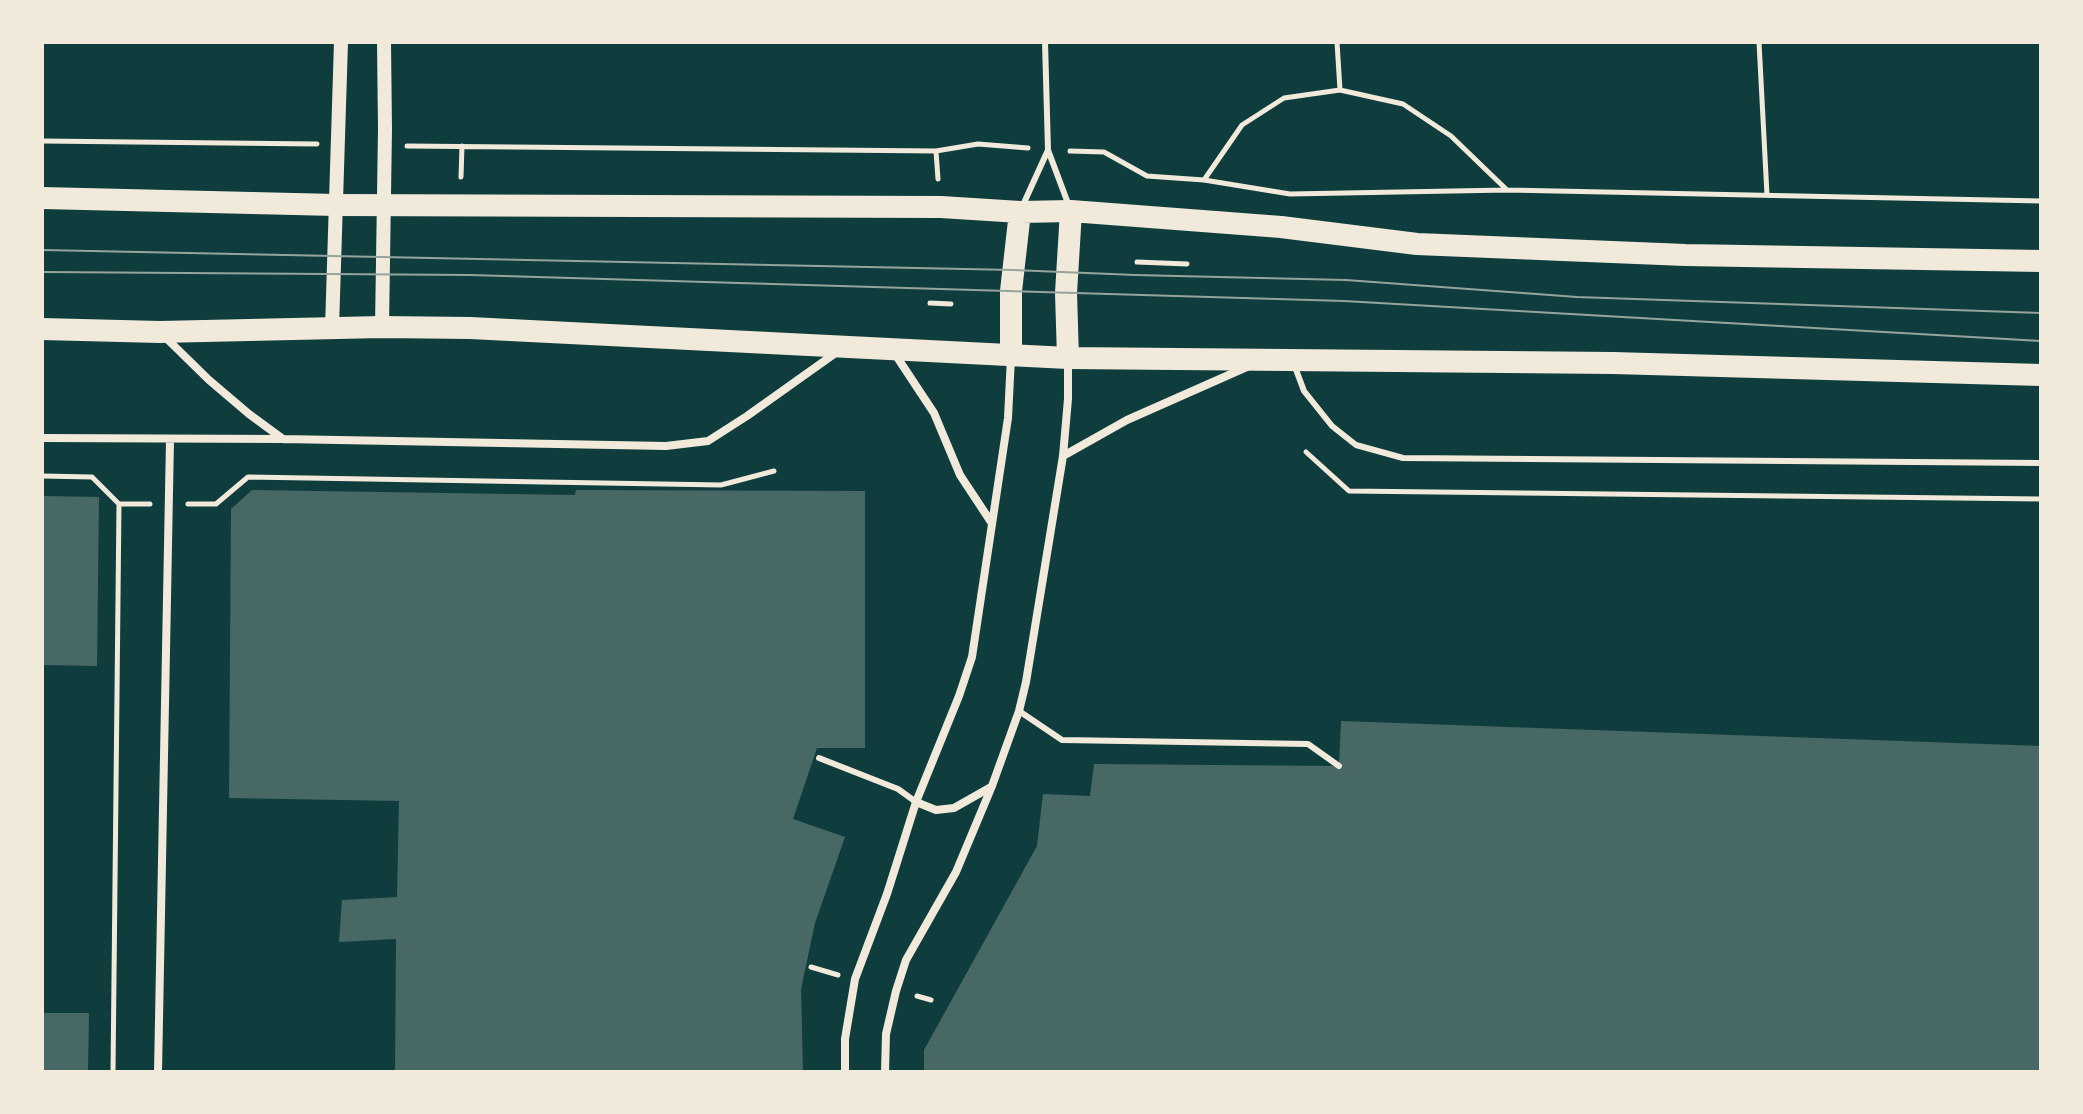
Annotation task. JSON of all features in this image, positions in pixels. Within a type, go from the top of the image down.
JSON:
[{"type":"highway","points":[[42,198],[336,205],[941,207],[1020,212],[1071,211],[1281,227],[1417,244],[1685,255],[2041,261]]},
{"type":"highway","points":[[1068,358],[1066,293],[1071,211]]},
{"type":"highway","points":[[1011,356],[1011,291],[1020,212]]},
{"type":"highway","points":[[42,329],[160,332],[485,328],[1068,358],[1613,363],[2041,375]]},
{"type":"street","points":[[332,328],[341,42]]},
{"type":"street","points":[[382,327],[384,42]]},
{"type":"street","points":[[160,332],[209,380],[283,439]]},
{"type":"street","points":[[42,438],[666,446],[708,441],[846,346]]},
{"type":"street","points":[[891,349],[934,413],[960,475],[992,522]]},
{"type":"street","points":[[845,1072],[845,1039],[855,979],[887,894],[916,802],[972,657],[1008,418],[1011,356]]},
{"type":"street","points":[[885,1072],[886,1034],[906,960],[956,872],[1019,711],[1063,456],[1068,358]]},
{"type":"street","points":[[1063,456],[1127,420],[1260,361]]},
{"type":"street","points":[[158,1072],[170,440]]},
{"type":"street","points":[[916,802],[936,810],[954,808],[992,786]]},
{"type":"lane","points":[[1045,42],[1048,150],[1071,211]]},
{"type":"lane","points":[[1020,212],[1048,150]]},
{"type":"lane","points":[[1292,361],[1304,391],[1332,426],[1356,445],[1403,458],[2041,463]]},
{"type":"lane","points":[[1019,711],[1062,740],[1308,744],[1339,766]]},
{"type":"lane","points":[[819,758],[898,789],[916,802]]},
{"type":"path","points":[[1337,42],[1340,90]]},
{"type":"path","points":[[1759,42],[1767,195]]},
{"type":"path","points":[[1204,180],[1242,125],[1263,111],[1284,98],[1340,90],[1403,104],[1451,136],[1507,190]]},
{"type":"path","points":[[1137,262],[1187,264]]},
{"type":"path","points":[[930,303],[951,304]]},
{"type":"path","points":[[1306,452],[1349,491],[2041,499]]},
{"type":"path","points":[[216,504],[248,477],[721,485],[774,471]]},
{"type":"path","points":[[42,476],[92,477],[119,504],[113,1072]]},
{"type":"building","points":[[252,490],[575,495],[576,490],[865,491],[865,748],[817,748],[793,819],[845,837],[815,923],[801,989],[803,1072],[395,1072],[396,939],[339,942],[342,900],[397,897],[399,801],[229,798],[231,509]]},
{"type":"building","points":[[42,496],[99,497],[97,666],[42,665]]},
{"type":"building","points":[[1341,721],[2041,746],[2041,1072],[924,1072],[924,1050],[1037,846],[1043,794],[1090,796],[1094,764],[1339,766]]},
{"type":"building","points":[[42,1013],[89,1013],[88,1072],[42,1072]]},
{"type":"tram line","points":[[42,250],[1346,280],[1577,297],[2041,313]]},
{"type":"tram line","points":[[42,272],[470,275],[1344,301],[2041,341]]}]
